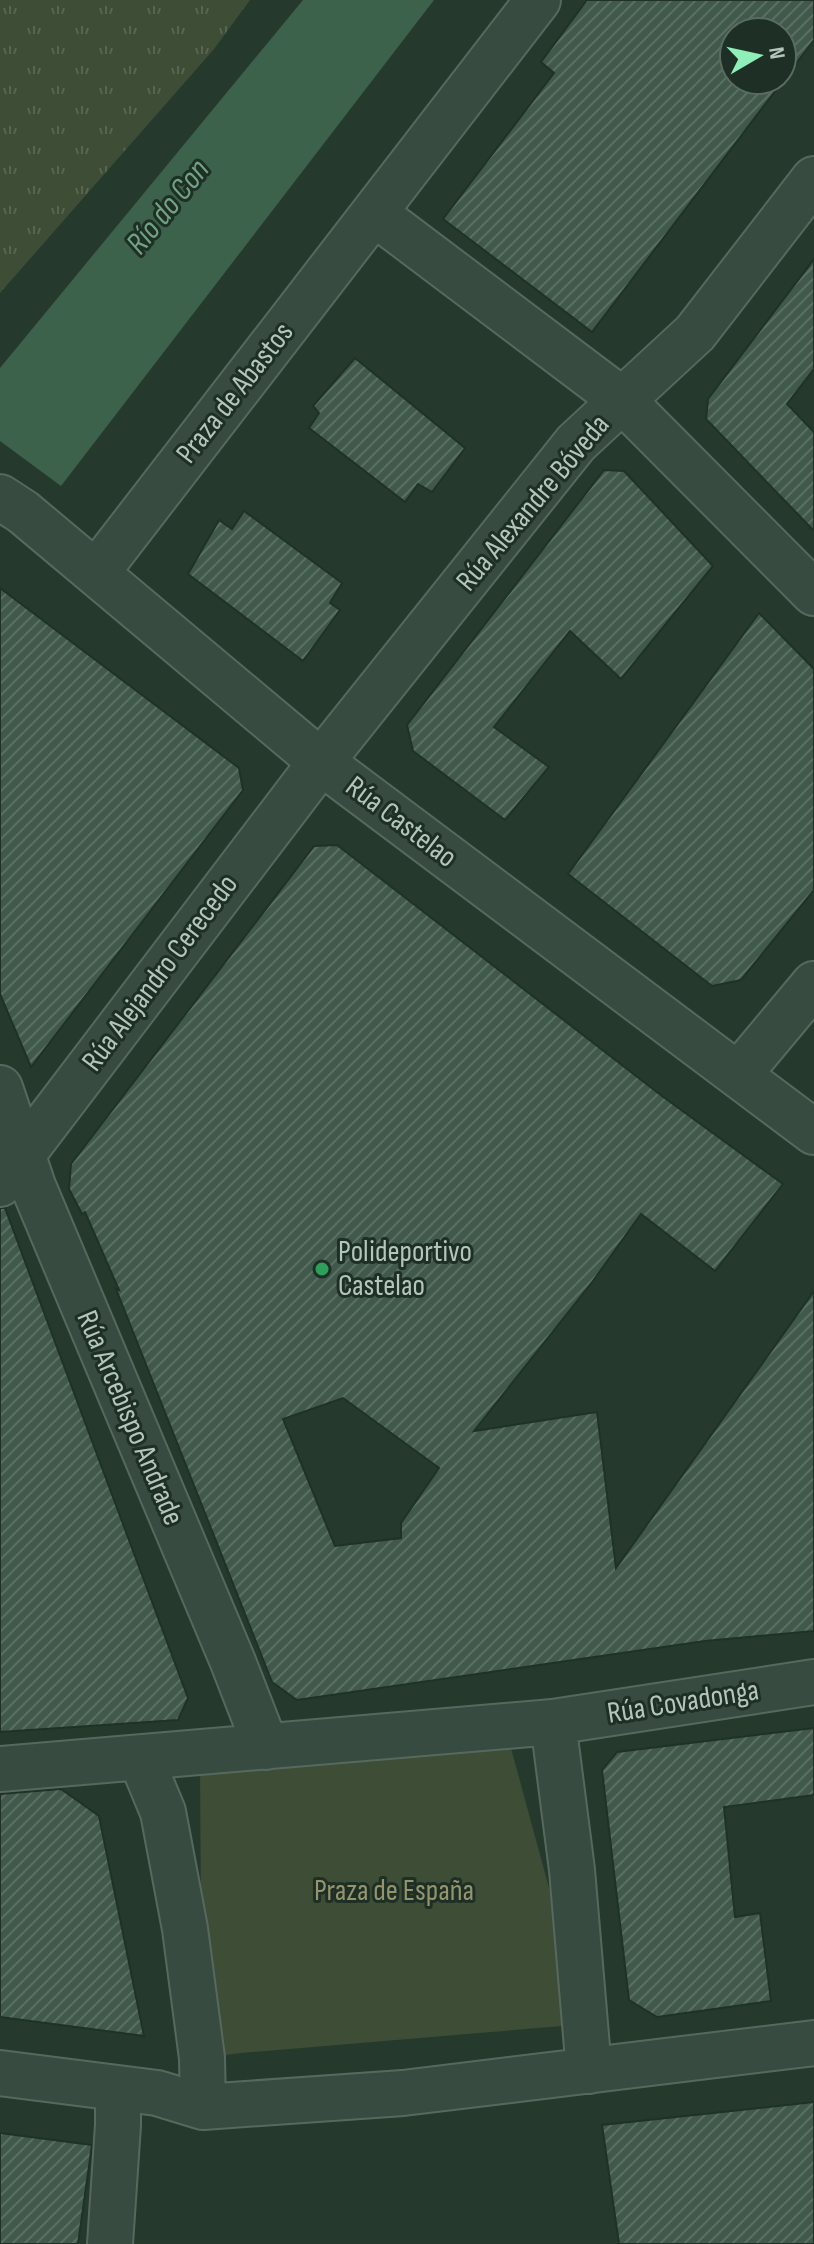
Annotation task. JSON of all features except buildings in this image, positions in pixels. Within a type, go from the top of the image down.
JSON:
[{"type":"street","name":"Praza de Abastos","points":[[96,573],[538,0]]},
{"type":"street","name":"Rúa Alexandre Bóveda","points":[[321,762],[576,443],[695,333],[814,179]]},
{"type":"street","points":[[374,213],[622,400],[814,593]]},
{"type":"street","name":"Rúa Castelao","points":[[12,505],[321,762],[814,1132]]},
{"type":"street","name":"Rúa Alejandro Cerecedo","points":[[10,1170],[321,762]]},
{"type":"street","points":[[738,1075],[814,984]]},
{"type":"street","name":"Rúa Arcebispo Andrade","points":[[0,1088],[10,1170],[233,1662],[266,1747]]},
{"type":"street","name":"Rúa Covadonga","points":[[553,1722],[814,1682]]},
{"type":"street","points":[[0,1769],[553,1722],[572,1870],[589,2071]]},
{"type":"street","points":[[141,1759],[163,1812],[185,1929],[202,2058],[203,2107]]},
{"type":"street","points":[[0,2073],[157,2093],[203,2107],[403,2093],[814,2043]]},
{"type":"street","points":[[110,2244],[118,2089]]},
{"type":"green space","points":[[0,0],[250,0],[214,49],[0,293]]},
{"type":"green space","name":"Praza de España","points":[[505,1726],[586,2024],[202,2058],[200,1769]]},
{"type":"water","name":"Río do Con","points":[[303,0],[434,0],[61,486],[0,441],[0,368]]},
{"type":"place","name":"Polideportivo Castelao","points":[[322,1269]]}]
